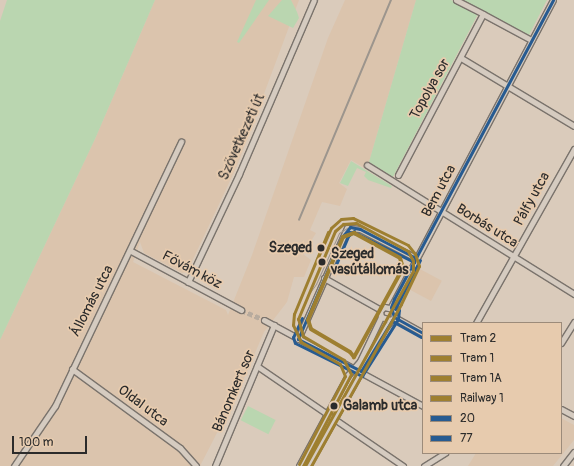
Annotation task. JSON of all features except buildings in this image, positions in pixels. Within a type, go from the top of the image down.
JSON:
[{"type":"street","name":"Szövetkezeti út","points":[[188,282],[239,174],[314,0]]},
{"type":"street","points":[[456,0],[531,40]]},
{"type":"street","name":"Bem utca","points":[[391,307],[553,0]]},
{"type":"street","name":"Topolya sor","points":[[398,175],[483,14]]},
{"type":"street","points":[[461,58],[574,126]]},
{"type":"street","name":"Állomás utca","points":[[14,466],[55,406],[80,350],[89,339],[131,251],[181,142]]},
{"type":"street","name":"Pálfy utca","points":[[477,322],[574,149]]},
{"type":"street","name":"Borbás utca","points":[[367,165],[574,294]]},
{"type":"street","points":[[298,339],[344,233],[350,227],[360,229],[416,258]]},
{"type":"street","name":"Fővám köz","points":[[131,251],[241,310]]},
{"type":"street","points":[[324,278],[381,310]]},
{"type":"street","points":[[308,466],[392,318],[394,311],[391,307],[384,307],[381,310]]},
{"type":"street","points":[[299,466],[352,369],[360,360],[381,317],[381,310]]},
{"type":"street","points":[[381,317],[392,318],[422,333]]},
{"type":"street","points":[[264,320],[352,369],[361,371],[422,405]]},
{"type":"street","points":[[562,341],[574,322]]},
{"type":"street","name":"Bánomkert sor","points":[[215,466],[274,325]]},
{"type":"street","points":[[258,366],[403,466]]},
{"type":"street","name":"Oldal utca","points":[[72,369],[180,448],[196,466]]},
{"type":"street","points":[[562,410],[574,416]]},
{"type":"street","points":[[566,465],[574,452]]},
{"type":"street","points":[[424,466],[443,454]]},
{"type":"shaded area","points":[[155,0],[299,0],[237,166],[187,272],[182,273],[144,253],[140,242],[133,262],[226,310],[228,315],[252,255],[328,38],[345,0],[416,0],[369,162],[365,168],[351,160],[339,183],[347,189],[340,206],[322,202],[310,230],[316,233],[303,254],[311,260],[304,277],[294,277],[287,302],[264,332],[239,390],[200,466],[0,466],[0,340],[95,139]]},
{"type":"shaded area","points":[[418,268],[442,281],[431,301],[407,288]]},
{"type":"shaded area","points":[[562,419],[574,425],[574,440],[553,466],[468,466],[475,454],[562,454]]},
{"type":"green space","points":[[7,0],[155,0],[95,139],[0,340],[0,21]]},
{"type":"green space","points":[[256,0],[269,0],[239,43],[237,42]]},
{"type":"green space","points":[[282,0],[291,0],[297,12],[299,18],[293,28],[268,16]]},
{"type":"green space","points":[[416,0],[451,0],[478,14],[393,177],[369,162]]},
{"type":"green space","points":[[463,0],[547,0],[529,35]]},
{"type":"green space","points":[[351,161],[392,186],[391,188],[368,180],[364,176],[366,172],[357,168],[348,186],[340,183]]},
{"type":"green space","points":[[248,406],[276,420],[268,434],[241,420]]},
{"type":"tunnel","points":[[241,310],[264,320]]},
{"type":"tram line","name":"1","points":[[311,466],[401,304],[419,266],[415,254],[408,245],[353,218],[341,219],[331,228],[317,260]]},
{"type":"tram line","name":"2","points":[[303,466],[351,374],[344,360],[303,336],[298,319],[335,231],[343,224],[356,223],[408,251],[413,261],[413,271],[305,466]]},
{"type":"tram line","points":[[308,295],[316,284],[339,233],[350,226],[366,228]]},
{"type":"tram line","name":"1A","points":[[299,464],[345,376],[340,364],[301,342],[293,325],[294,314],[328,232]]},
{"type":"railway","points":[[299,220],[391,0]]},
{"type":"rail line","name":"1","points":[[354,233],[400,258],[403,268],[354,357],[350,352],[311,329],[308,320],[343,237],[354,233]]},
{"type":"transit line","name":"20","points":[[361,371],[394,317],[391,307],[394,299],[553,0]]},
{"type":"transit line","name":"20","points":[[350,227],[360,229],[416,258]]},
{"type":"transit line","name":"20","points":[[298,339],[342,237],[350,227]]},
{"type":"transit line","name":"77","points":[[335,267],[348,236],[354,231]]},
{"type":"transit line","name":"77","points":[[349,232],[358,234],[414,262]]},
{"type":"transit line","name":"77","points":[[395,309],[420,260]]},
{"type":"transit line","name":"77","points":[[302,318],[293,337],[295,343],[362,376],[398,319],[399,310],[395,304]]},
{"type":"transit line","name":"20","points":[[394,317],[422,332]]},
{"type":"transit line","name":"77","points":[[392,321],[421,337]]},
{"type":"transit line","name":"20","points":[[298,339],[361,371]]},
{"type":"place","name":"Szeged","points":[[321,248]]},
{"type":"place","name":"Szeged vasútállomás","points":[[322,262]]},
{"type":"place","name":"Galamb utca","points":[[334,406]]}]
